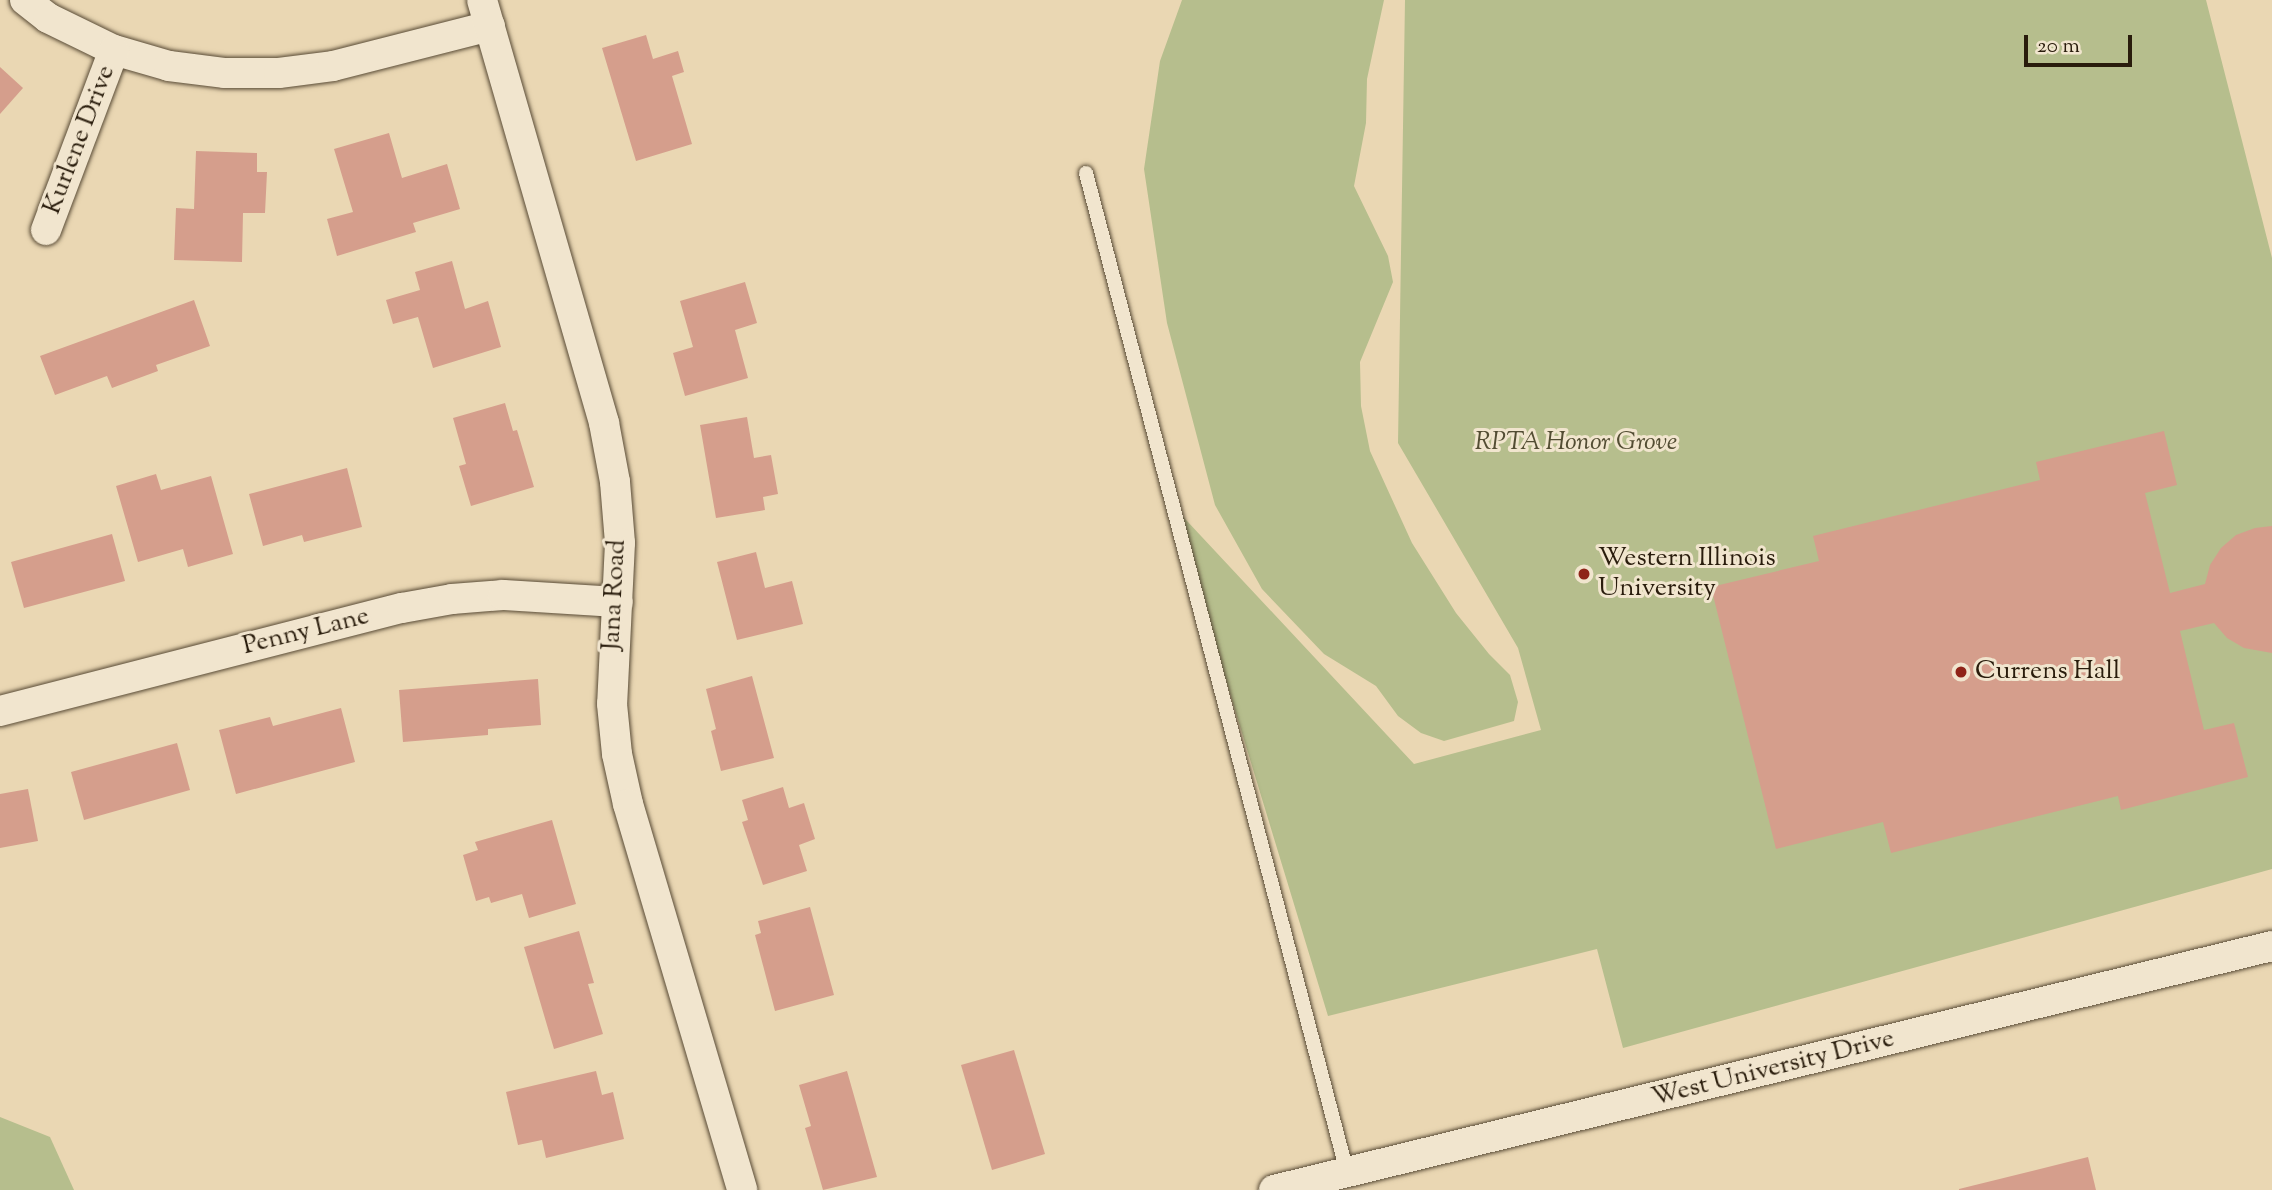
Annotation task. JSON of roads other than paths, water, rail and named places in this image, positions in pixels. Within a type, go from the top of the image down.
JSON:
[{"type":"street","points":[[25,0],[48,18],[114,50],[169,66],[224,73],[279,73],[333,66],[486,13]]},
{"type":"street","name":"Jana Road","points":[[486,13],[604,423],[615,482],[619,531],[612,704],[617,754],[628,804],[742,1190]]},
{"type":"street","name":"Kurlene Drive","points":[[46,230],[114,50]]},
{"type":"street","name":"Penny Lane","points":[[0,710],[388,611],[452,599],[503,596],[618,602]]},
{"type":"street","name":"West University Drive","points":[[1274,1190],[2272,946]]},
{"type":"lane","points":[[1086,173],[1347,1172]]},
{"type":"place","name":"Western Illinois University","points":[[1584,574]]},
{"type":"place","name":"Currens Hall","points":[[1961,672]]},
{"type":"park label","name":"RPTA Honor Grove","points":[[1576,443]]}]
